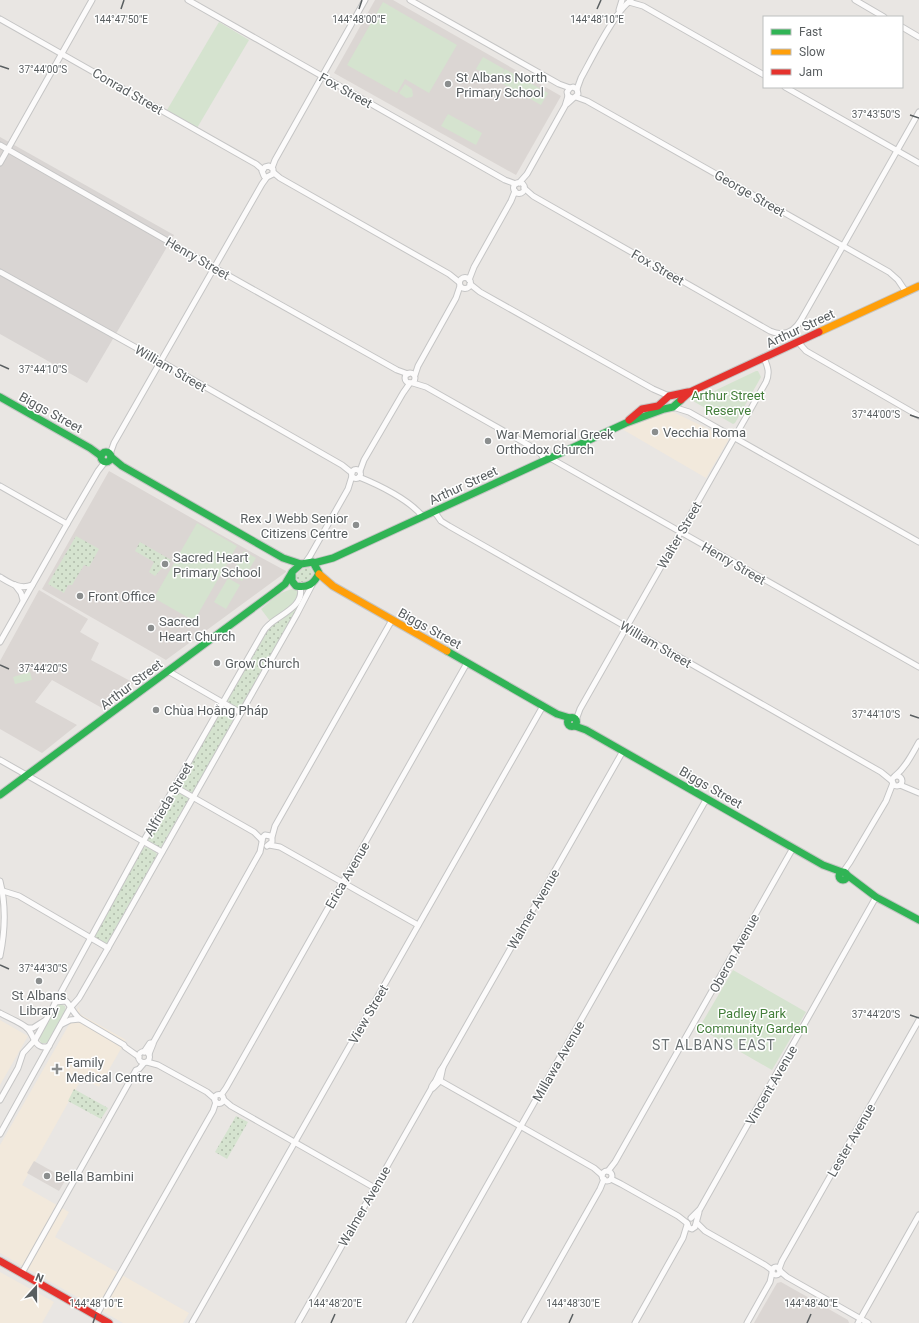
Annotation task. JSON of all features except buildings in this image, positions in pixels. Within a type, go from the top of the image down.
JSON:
[{"type":"street","points":[[0,163],[92,0]]},
{"type":"street","name":"Fox Street","points":[[188,0],[767,329],[777,333],[784,334],[791,331],[799,323],[843,246]]},
{"type":"street","points":[[0,642],[262,184],[365,0]]},
{"type":"street","name":"George Street","points":[[410,0],[894,276],[906,292]]},
{"type":"street","points":[[636,0],[643,6],[763,74]]},
{"type":"street","points":[[854,0],[882,16]]},
{"type":"street","points":[[314,549],[314,563],[319,573],[313,584],[306,587],[298,586],[292,581],[292,573],[296,567],[303,563],[314,549],[618,13],[627,1],[643,6]]},
{"type":"street","name":"Conrad Street","points":[[0,19],[653,389],[667,399]]},
{"type":"street","points":[[903,28],[919,37]]},
{"type":"street","points":[[787,88],[919,163]]},
{"type":"street","points":[[843,246],[919,112]]},
{"type":"street","name":"Henry Street","points":[[0,145],[411,378],[536,450],[547,459],[919,667]]},
{"type":"street","name":"William Street","points":[[0,272],[160,361],[342,466],[357,473],[410,504],[417,509],[423,517]]},
{"type":"street","name":"Arthur Street","points":[[626,422],[642,409],[656,407],[667,399],[690,392],[919,286]]},
{"type":"street","points":[[798,342],[806,351],[919,416]]},
{"type":"street","name":"Walter Street","points":[[573,721],[767,378],[768,368],[764,358]]},
{"type":"street","name":"Arthur Street","points":[[314,563],[333,558],[626,422],[664,408],[672,407],[690,392]]},
{"type":"street","name":"Biggs Street","points":[[0,397],[283,558],[303,563]]},
{"type":"street","points":[[689,412],[675,397],[667,399],[672,407],[680,408],[689,412],[919,542]]},
{"type":"street","points":[[0,486],[67,524]]},
{"type":"street","name":"William Street","points":[[434,511],[442,521],[449,526],[893,779]]},
{"type":"street","name":"Biggs Street","points":[[283,558],[290,567],[292,573]]},
{"type":"street","name":"Arthur Street","points":[[319,573],[333,558]]},
{"type":"street","points":[[303,563],[314,563]]},
{"type":"street","name":"Arthur Street","points":[[0,795],[276,591],[285,584],[292,573]]},
{"type":"street","name":"Biggs Street","points":[[319,573],[333,586],[543,706],[573,721],[586,730],[823,865],[844,875],[876,897],[919,920]]},
{"type":"street","points":[[0,577],[23,587],[32,585]]},
{"type":"street","name":"Biggs Street","points":[[313,584],[322,583],[333,586]]},
{"type":"street","points":[[14,584],[22,593],[23,600]]},
{"type":"street","name":"Alfrieda Street","points":[[0,1134],[70,1008],[79,998],[108,948],[313,584]]},
{"type":"street","name":"Arthur Street","points":[[276,591],[298,586]]},
{"type":"street","name":"Alfrieda Street","points":[[0,1100],[18,1068],[23,1053],[34,1040],[143,842],[266,627],[287,613],[296,603],[301,593],[298,586]]},
{"type":"street","points":[[22,1273],[136,1070],[139,1069],[150,1043],[153,1043],[260,852],[264,838],[275,826],[392,620]]},
{"type":"street","name":"Erica Avenue","points":[[96,1316],[467,663]]},
{"type":"street","points":[[168,671],[241,713]]},
{"type":"street","name":"View Street","points":[[192,1323],[543,706]]},
{"type":"street","points":[[844,875],[886,801],[901,783],[909,760],[919,742]]},
{"type":"street","name":"Walmer Avenue","points":[[298,1323],[433,1083],[439,1080],[439,1072],[623,751]]},
{"type":"street","points":[[0,760],[162,852]]},
{"type":"street","points":[[886,801],[893,779],[909,760]]},
{"type":"street","points":[[893,779],[900,776],[901,783]]},
{"type":"street","points":[[893,779],[895,785],[901,783],[919,793]]},
{"type":"street","points":[[175,787],[264,838]]},
{"type":"street","name":"Millawa Avenue","points":[[409,1323],[707,798]]},
{"type":"street","points":[[260,852],[272,842],[275,826]]},
{"type":"street","points":[[264,838],[269,835],[280,848]]},
{"type":"street","points":[[264,838],[264,844],[280,848],[418,925]]},
{"type":"street","name":"Oberon Avenue","points":[[524,1323],[793,848]]},
{"type":"street","points":[[0,881],[3,891],[4,923],[0,956]]},
{"type":"street","points":[[3,891],[19,896],[108,948]]},
{"type":"street","name":"Vincent Avenue","points":[[635,1323],[876,897]]},
{"type":"street","points":[[55,1002],[66,1001],[74,1014],[80,1019],[125,1047],[220,1099],[375,1188]]},
{"type":"street","points":[[0,1013],[27,1028],[32,1033],[34,1040],[40,1047],[49,1046]]},
{"type":"street","points":[[61,1025],[70,1020],[80,1019]]},
{"type":"street","name":"Lester Avenue","points":[[747,1323],[919,1020]]},
{"type":"street","points":[[27,1028],[33,1028],[44,1021]]},
{"type":"street","points":[[439,1080],[691,1222],[859,1321],[868,1323]]},
{"type":"street","points":[[859,1321],[919,1215]]},
{"type":"street","name":"Vincent Avenue","points":[[683,1238],[696,1226],[691,1222]]},
{"type":"street","points":[[693,1228],[705,1231]]},
{"type":"street","points":[[0,1261],[109,1323]]},
{"type":"shaded area","name":"St Albans North Primary School","points":[[375,0],[393,0],[561,96],[516,175],[334,73]]},
{"type":"shaded area","points":[[0,137],[174,235],[87,383],[0,334]]},
{"type":"shaded area","points":[[671,411],[729,439],[706,478],[622,429]]},
{"type":"shaded area","name":"Sacred Heart Primary School","points":[[109,471],[286,572],[166,660],[42,589]]},
{"type":"shaded area","points":[[39,590],[88,619],[80,632],[99,643],[91,660],[134,683],[102,708],[52,680],[35,702],[77,725],[42,753],[0,729],[0,661]]},
{"type":"shaded area","points":[[79,1007],[80,1014],[126,1040],[99,1087],[82,1078],[22,1185],[69,1212],[55,1237],[189,1313],[183,1323],[123,1323],[0,1253],[0,1145]]},
{"type":"shaded area","points":[[0,1020],[28,1036],[0,1085]]},
{"type":"shaded area","name":"Bella Bambini","points":[[34,1161],[66,1179],[59,1191],[27,1173]]},
{"type":"shaded area","points":[[0,1272],[54,1302],[42,1323],[0,1323]]},
{"type":"shaded area","points":[[781,1282],[848,1320],[849,1323],[754,1323],[777,1283]]},
{"type":"green space","points":[[383,2],[457,45],[429,93],[405,79],[397,93],[347,65]]},
{"type":"green space","points":[[219,22],[249,40],[197,128],[167,110]]},
{"type":"green space","points":[[483,57],[504,69],[498,81],[476,69]]},
{"type":"green space","points":[[505,69],[548,93],[541,105],[498,81]]},
{"type":"green space","points":[[405,84],[412,89],[412,97],[406,98],[399,93]]},
{"type":"green space","points":[[448,114],[482,133],[476,145],[441,126]]},
{"type":"green space","name":"Arthur Street Reserve","points":[[758,371],[761,377],[735,423],[733,424],[693,401]]},
{"type":"green space","points":[[197,523],[237,546],[194,621],[154,598]]},
{"type":"green space","points":[[76,536],[99,549],[89,567],[84,565],[72,585],[68,585],[64,593],[48,584]]},
{"type":"green space","points":[[140,542],[171,560],[166,570],[162,568],[155,576],[149,572],[154,562],[135,551]]},
{"type":"green space","points":[[244,551],[256,558],[242,581],[231,575]]},
{"type":"green space","points":[[309,567],[314,573],[312,577],[306,582],[299,582],[296,577],[299,571]]},
{"type":"green space","points":[[228,578],[240,585],[226,609],[214,602]]},
{"type":"green space","points":[[292,589],[298,591],[296,601],[288,609],[270,621],[261,609],[278,595]]},
{"type":"green space","points":[[303,595],[300,604],[241,708],[238,709],[228,702],[228,699],[269,628],[285,617]]},
{"type":"green space","points":[[30,672],[32,680],[15,684],[13,677]]},
{"type":"green space","points":[[227,707],[237,713],[193,793],[191,793],[182,788],[181,782],[221,710]]},
{"type":"green space","points":[[179,792],[188,797],[188,800],[160,849],[148,842],[148,839],[173,795]]},
{"type":"green space","points":[[145,847],[156,852],[157,855],[107,943],[105,944],[95,938],[94,935],[142,849]]},
{"type":"green space","name":"Padley Park Community Garden","points":[[733,970],[806,1012],[772,1070],[699,1028]]},
{"type":"green space","points":[[60,1004],[65,1006],[62,1020],[47,1043],[41,1043],[39,1038],[47,1019],[53,1010]]},
{"type":"green space","points":[[74,1089],[108,1108],[101,1119],[68,1101]]},
{"type":"green space","points":[[236,1116],[248,1122],[227,1159],[215,1152]]},
{"type":"traffic: fast","points":[[0,397],[90,448],[101,456]]},
{"type":"traffic: fast","points":[[314,563],[333,558],[626,423],[673,407],[681,400]]},
{"type":"traffic: fast","points":[[104,452],[108,452],[110,453],[111,457],[110,461],[104,462],[101,459],[101,455],[104,452]]},
{"type":"traffic: fast","points":[[111,457],[122,466],[283,558],[301,564]]},
{"type":"traffic: fast","points":[[313,562],[319,573],[315,580],[307,586],[296,586],[292,581],[292,572],[301,564],[313,562]]},
{"type":"traffic: fast","points":[[0,795],[276,591],[285,584],[291,574]]},
{"type":"traffic: fast","points":[[447,651],[557,714],[570,718]]},
{"type":"traffic: fast","points":[[570,718],[574,718],[576,722],[574,726],[570,726],[568,724],[568,720],[570,718]]},
{"type":"traffic: fast","points":[[575,726],[586,730],[823,865],[842,872]]},
{"type":"traffic: fast","points":[[841,872],[845,872],[847,876],[845,880],[841,880],[839,878],[839,874],[841,872]]},
{"type":"traffic: fast","points":[[847,875],[876,897],[919,920]]},
{"type":"traffic: slow","points":[[819,332],[919,286]]},
{"type":"traffic: slow","points":[[319,574],[333,586],[447,651]]},
{"type":"traffic: jam","points":[[681,400],[690,392],[819,332]]},
{"type":"traffic: jam","points":[[629,420],[642,409],[658,406],[669,396],[688,392]]},
{"type":"traffic: jam","points":[[0,1261],[109,1323]]},
{"type":"place","name":"St Albans North Primary School","points":[[448,84]]},
{"type":"place","name":"Vecchia Roma","points":[[655,432]]},
{"type":"place","name":"War Memorial Greek Orthodox Church","points":[[488,441]]},
{"type":"place","name":"Rex J Webb Senior Citizens Centre","points":[[356,525]]},
{"type":"place","name":"Sacred Heart Primary School","points":[[165,564]]},
{"type":"place","name":"Front Office","points":[[80,596]]},
{"type":"place","name":"Sacred Heart Church","points":[[151,628]]},
{"type":"place","name":"Grow Church","points":[[217,663]]},
{"type":"place","name":"Chùa Hoằng Pháp","points":[[156,710]]},
{"type":"place","name":"St Albans Library","points":[[39,981]]},
{"type":"place","name":"Family Medical Centre","points":[[57,1069]]},
{"type":"place","name":"Bella Bambini","points":[[47,1176]]},
{"type":"district","name":"ST ALBANS EAST","points":[[714,1045]]}]
